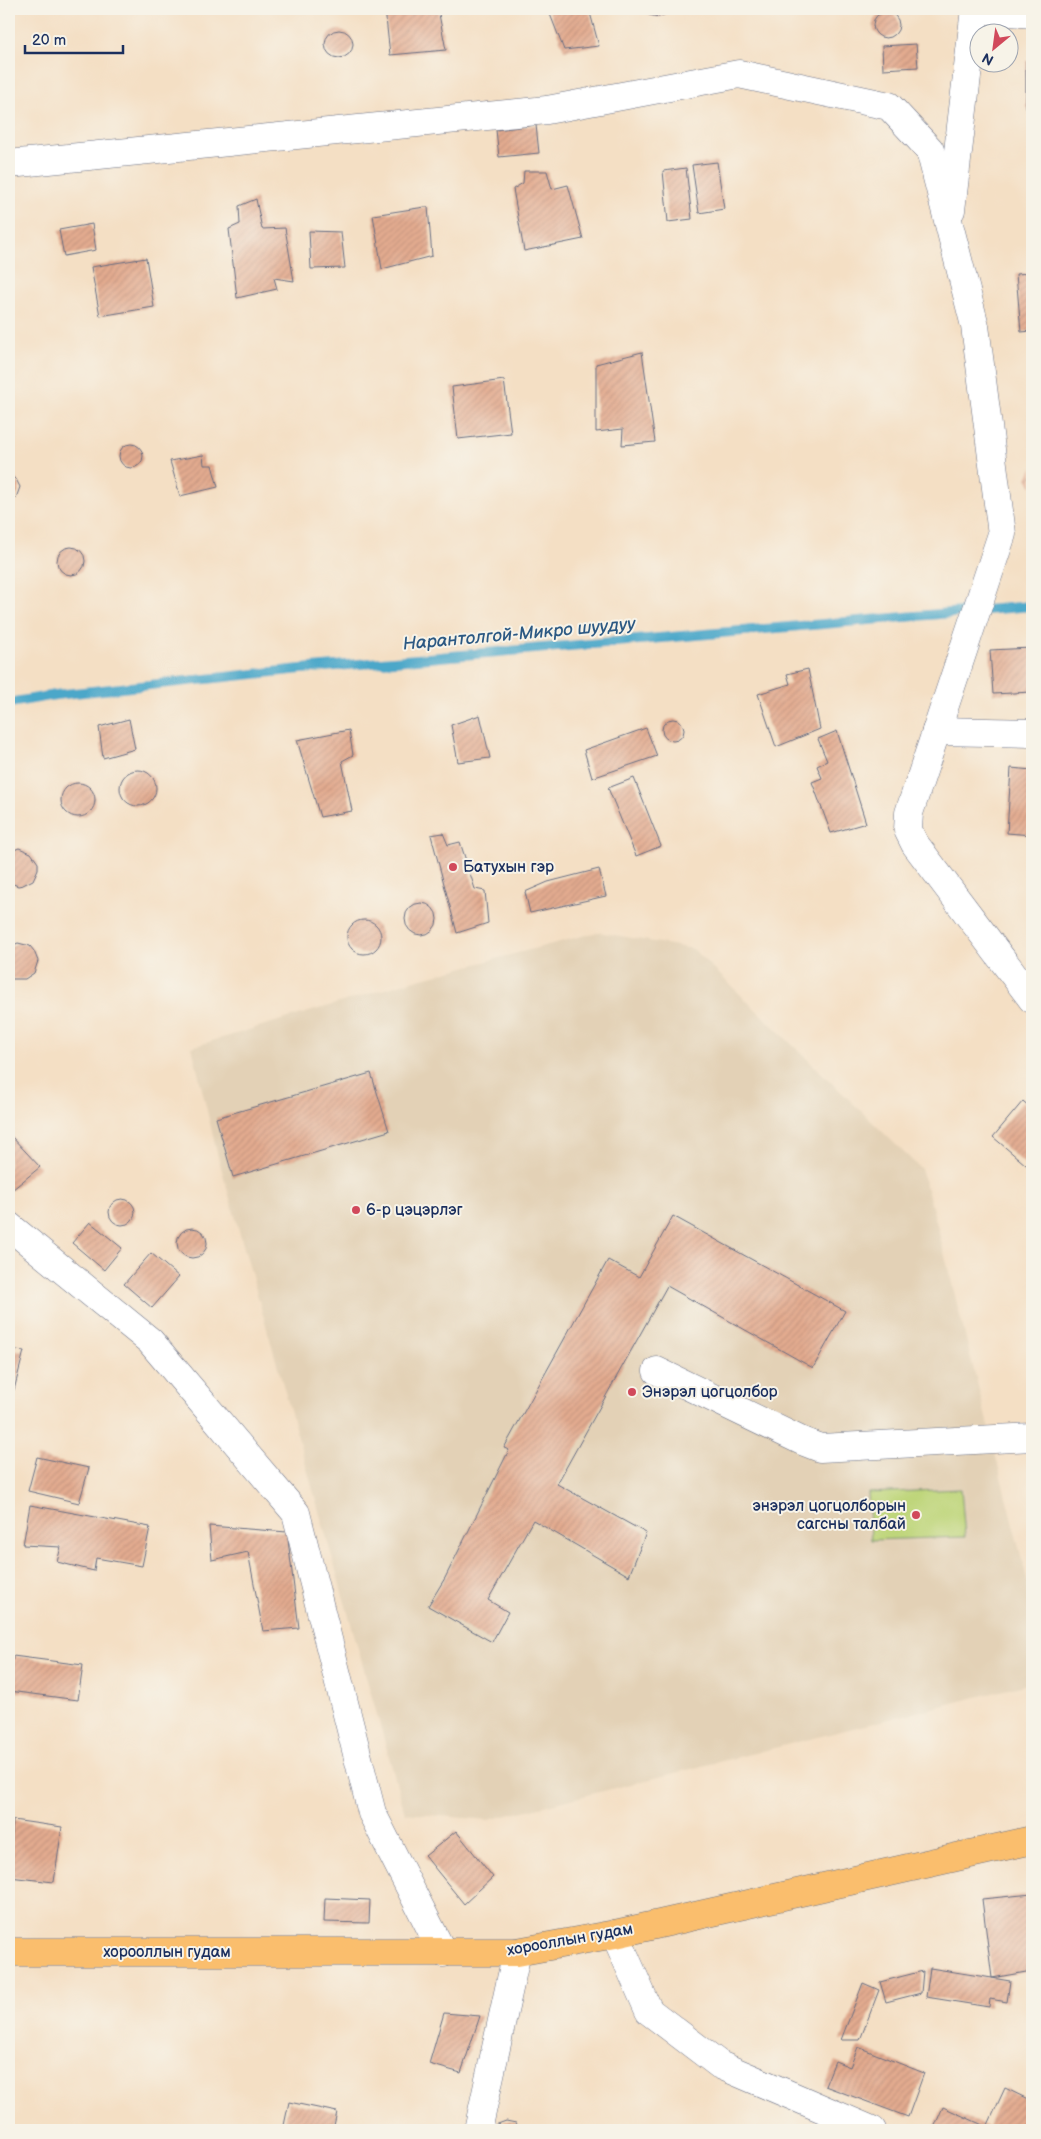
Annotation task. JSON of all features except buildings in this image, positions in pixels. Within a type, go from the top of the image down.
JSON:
[{"type":"main road","name":"хорооллын гудам","points":[[9,1952],[517,1952],[615,1934],[1032,1840]]},
{"type":"street","points":[[950,226],[977,9],[1032,14]]},
{"type":"street","points":[[9,164],[547,110],[739,74],[890,106],[930,150],[950,226],[975,326],[1002,534],[909,813],[908,830],[915,844],[1032,998]]},
{"type":"street","points":[[936,731],[1032,733]]},
{"type":"street","points":[[9,1226],[150,1341],[296,1513],[372,1813],[443,1952]]},
{"type":"street","points":[[657,1371],[802,1442],[820,1448],[1032,1437]]},
{"type":"street","points":[[615,1934],[649,2011],[720,2066],[872,2130]]},
{"type":"street","points":[[478,2130],[517,1952]]},
{"type":"shaded area","name":"Энэрэл цогцолбор","points":[[598,932],[693,949],[921,1169],[936,1221],[1032,1599],[1032,1683],[488,1820],[405,1813],[217,1153],[192,1047],[419,979]]},
{"type":"green space","name":"энэрэл цогцолборын сагсны талбай","points":[[961,1489],[965,1537],[871,1540],[868,1493]]},
{"type":"waterway","name":"Нарантолгой-Микро шуудуу","points":[[9,703],[55,695],[301,669],[1032,606]]},
{"type":"place","name":"Батухын гэр","points":[[453,867]]},
{"type":"place","name":"6-р цэцэрлэг","points":[[356,1210]]},
{"type":"place","name":"Энэрэл цогцолбор","points":[[632,1392]]},
{"type":"place","name":"энэрэл цогцолборын сагсны талбай","points":[[916,1515]]}]
